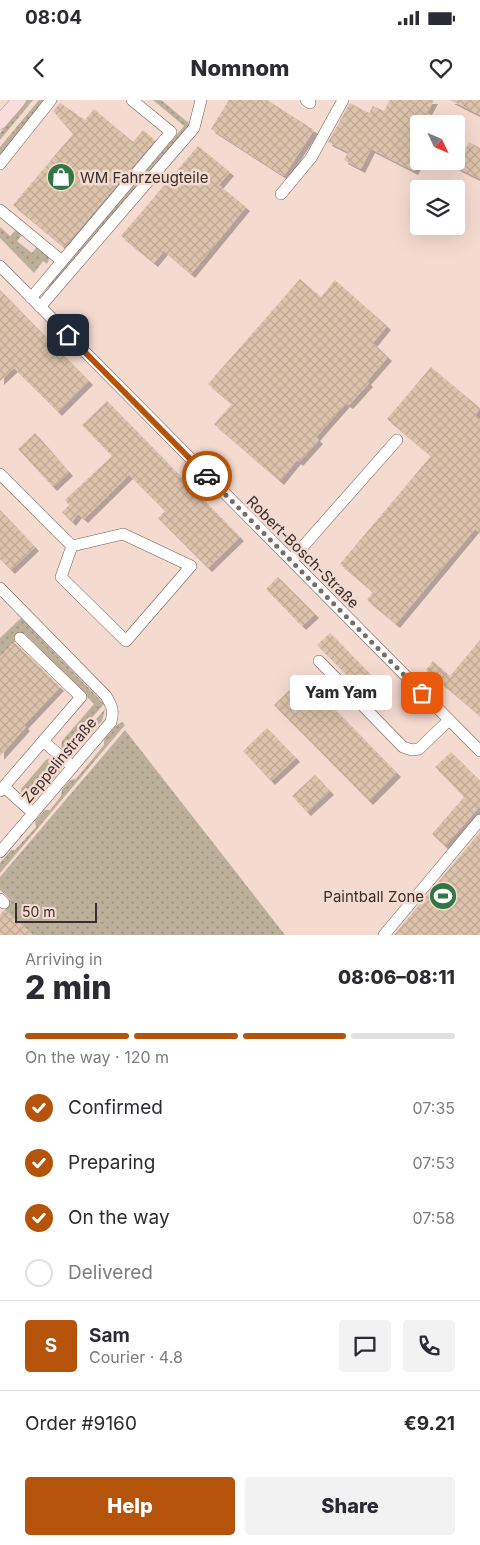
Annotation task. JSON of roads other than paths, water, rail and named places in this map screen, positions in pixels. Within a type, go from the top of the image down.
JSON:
[{"type":"main road","points":[[0,122],[19,100]]},
{"type":"street","points":[[0,164],[52,100]]},
{"type":"street","points":[[31,298],[171,132],[132,100]]},
{"type":"street","points":[[40,307],[194,128],[201,100]]},
{"type":"street","points":[[281,194],[311,158],[343,100]]},
{"type":"street","points":[[0,210],[62,261]]},
{"type":"street","name":"Robert-Bosch-Straße","points":[[0,266],[480,751]]},
{"type":"street","points":[[291,560],[396,440]]},
{"type":"street","points":[[0,474],[72,546]]},
{"type":"street","points":[[123,534],[191,566],[126,641],[61,577],[72,546],[123,534]]},
{"type":"street","name":"Zeppelinstraße","points":[[0,588],[106,696],[113,707],[111,722],[0,852]]},
{"type":"street","points":[[20,638],[81,697],[2,789],[33,813]]},
{"type":"street","points":[[318,661],[403,747],[412,750],[419,749],[449,720]]},
{"type":"street","points":[[43,740],[73,767]]},
{"type":"street","points":[[384,935],[480,820]]},
{"type":"place","name":"WM Fahrzeugteile","points":[[61,177]]},
{"type":"place","name":"Yam Yam","points":[[422,693]]},
{"type":"place","name":"Paintball Zone","points":[[443,896]]}]
